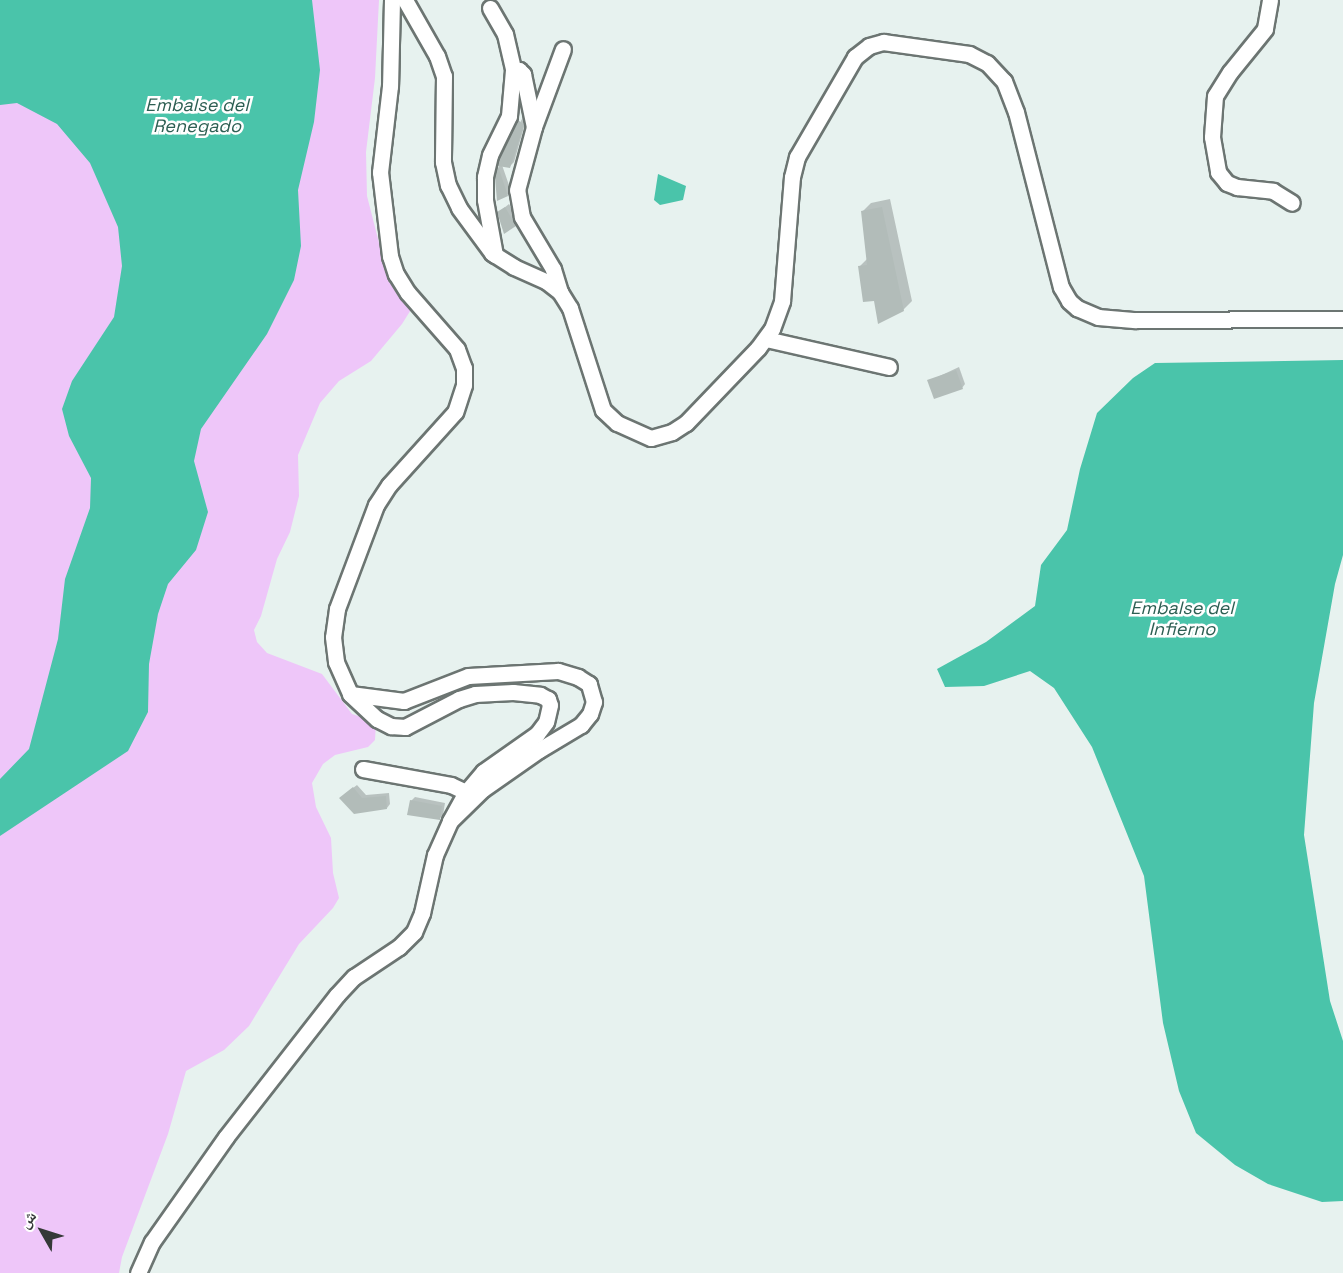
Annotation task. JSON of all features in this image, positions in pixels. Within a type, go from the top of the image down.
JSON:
[{"type":"street","points":[[138,1273],[152,1242],[226,1137],[337,995],[360,971],[399,947],[414,932],[422,913],[435,855],[466,792],[483,772],[537,734],[546,722],[550,705],[544,696],[513,692],[475,694],[459,699],[405,727],[391,726],[377,719],[350,694],[336,662],[334,623],[340,598],[379,500],[396,476],[449,420],[460,403],[464,385],[464,368],[457,349],[408,293],[396,274],[390,256],[380,172],[390,86],[392,0]]},
{"type":"street","points":[[405,0],[437,56],[444,76],[442,151],[448,184],[466,219],[483,243],[495,255],[514,267],[546,281],[560,292]]},
{"type":"street","points":[[1270,0],[1265,29],[1230,72],[1215,96],[1212,123],[1213,148],[1218,172],[1227,183],[1237,187],[1273,191],[1292,203]]},
{"type":"street","points":[[490,8],[505,34],[513,70],[509,116],[494,145],[485,177],[485,200],[495,255]]},
{"type":"street","points":[[563,49],[534,127],[518,183],[517,204],[522,217],[553,269],[560,292],[570,308],[603,410],[617,423],[651,438],[672,432],[686,423],[766,339],[776,320],[782,301],[792,177],[801,147],[855,57],[869,46],[890,41],[969,54],[987,63],[1004,81],[1016,111],[1061,287],[1069,301],[1077,308],[1098,317],[1136,320],[1343,319]]},
{"type":"street","points":[[513,70],[519,70],[523,74],[534,127]]},
{"type":"street","points":[[766,339],[889,368]]},
{"type":"street","points":[[350,694],[404,701],[468,676],[486,673],[558,671],[578,677],[589,684],[594,702],[586,720],[483,789],[450,821]]},
{"type":"street","points":[[363,769],[451,785],[466,792]]},
{"type":"shaded area","points":[[0,0],[379,0],[375,78],[366,152],[367,196],[389,282],[412,308],[402,324],[371,361],[339,381],[320,403],[298,455],[299,496],[290,532],[277,559],[261,616],[254,630],[257,642],[267,653],[322,674],[352,714],[376,722],[375,740],[368,747],[335,755],[323,764],[312,783],[316,807],[331,838],[333,873],[339,898],[333,908],[299,944],[249,1026],[224,1050],[186,1071],[168,1134],[122,1257],[119,1273],[0,1273]]},
{"type":"water","name":"Embalse del Renegado","points":[[0,0],[312,0],[320,70],[314,122],[298,190],[301,246],[294,280],[267,334],[201,429],[194,461],[208,512],[196,550],[168,584],[158,614],[149,664],[148,712],[128,751],[0,836],[0,779],[29,749],[58,639],[65,579],[90,508],[91,478],[69,436],[62,409],[72,381],[114,317],[122,266],[118,227],[90,163],[57,124],[17,103],[0,105]]},
{"type":"water","points":[[658,174],[686,186],[683,200],[660,205],[654,200]]},
{"type":"water","name":"Embalse del Infierno","points":[[1343,360],[1343,555],[1335,584],[1314,703],[1304,835],[1330,1001],[1343,1041],[1343,1201],[1322,1202],[1268,1184],[1235,1165],[1196,1133],[1179,1091],[1163,1023],[1144,876],[1092,747],[1054,688],[1030,671],[984,686],[945,687],[937,669],[986,642],[1035,606],[1041,565],[1067,530],[1080,469],[1097,413],[1133,378],[1155,363]]},
{"type":"building","points":[[518,120],[524,125],[510,168],[498,166],[508,196],[497,201],[495,178],[499,158]]},
{"type":"building","points":[[505,207],[516,226],[504,234],[497,212]]},
{"type":"building","points":[[882,207],[904,311],[878,324],[874,301],[863,302],[858,266],[867,265],[861,211]]},
{"type":"building","points":[[956,370],[963,389],[934,399],[927,380]]},
{"type":"building","points":[[353,787],[362,798],[386,796],[387,809],[354,814],[339,798]]},
{"type":"building","points":[[410,800],[442,806],[440,820],[407,815]]}]
